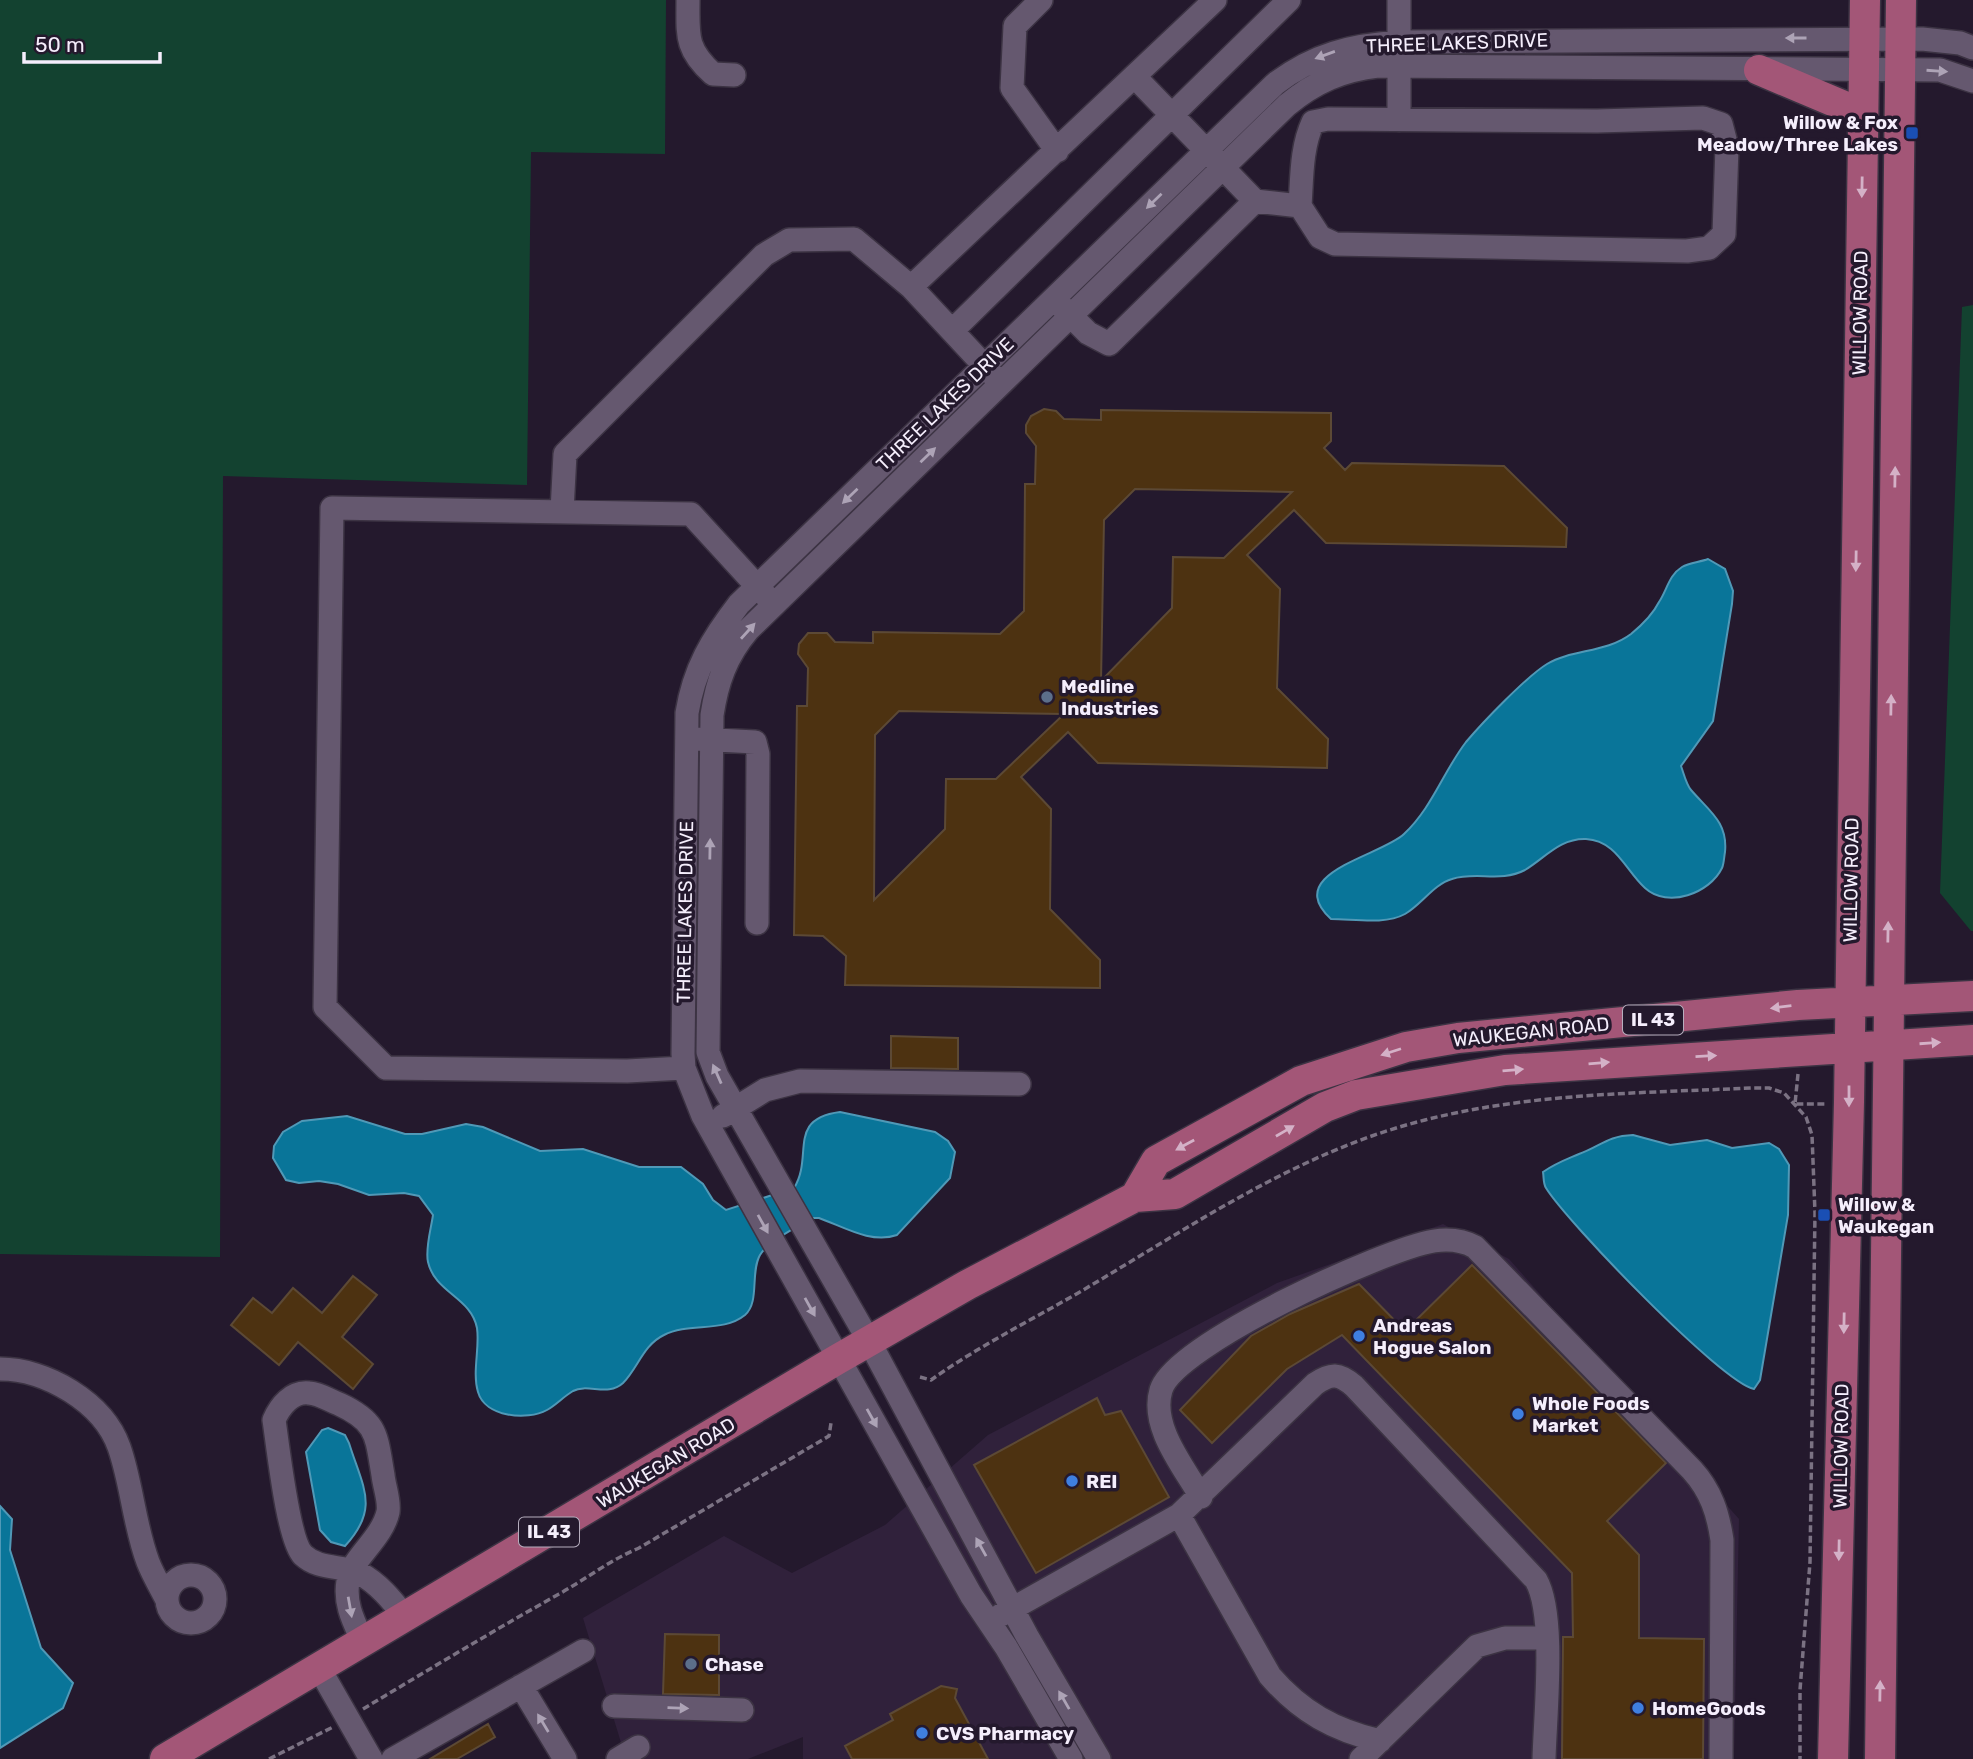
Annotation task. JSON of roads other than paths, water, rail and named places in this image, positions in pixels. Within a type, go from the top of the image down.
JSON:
[{"type":"main road","name":"WILLOW ROAD","points":[[1833,1759],[1849,1049],[1865,0]]},
{"type":"main road","name":"WILLOW ROAD","points":[[1880,1759],[1901,0]]},
{"type":"main road","points":[[1759,70],[1863,114]]},
{"type":"main road","name":"WAUKEGAN ROAD","points":[[1135,1197],[1156,1161],[1301,1081],[1406,1047],[1458,1038],[1849,1003],[1973,996]]},
{"type":"main road","name":"WAUKEGAN ROAD","points":[[165,1759],[869,1341],[1135,1197],[1175,1194],[1325,1107],[1356,1096],[1505,1070],[1973,1040]]},
{"type":"street","points":[[688,0],[689,41],[693,54],[712,74],[734,75]]},
{"type":"street","points":[[1041,0],[1015,26],[1012,88],[1057,151]]},
{"type":"street","points":[[911,287],[1215,0]]},
{"type":"street","points":[[952,331],[1289,0]]},
{"type":"street","points":[[1399,0],[1399,120]]},
{"type":"street","points":[[1728,38],[1728,70]]},
{"type":"street","name":"THREE LAKES DRIVE","points":[[1071,1759],[971,1595],[838,1359],[708,1125],[684,1068],[687,740],[691,690],[703,656],[738,604],[1275,84],[1310,60],[1347,48],[1401,42],[1900,39],[1941,40],[1973,48]]},
{"type":"street","name":"THREE LAKES DRIVE","points":[[1099,1759],[869,1341],[717,1076],[708,1052],[711,740],[716,689],[731,651],[774,604],[1287,105],[1320,82],[1356,68],[1399,66],[1940,70],[1973,81]]},
{"type":"street","points":[[1135,77],[1255,201],[1300,206]]},
{"type":"street","points":[[1703,118],[1721,124],[1727,146],[1724,234],[1709,248],[1687,251],[1335,244],[1320,237],[1300,206],[1303,156],[1314,121],[1703,118]]},
{"type":"street","points":[[1054,298],[1088,333],[1109,345],[1255,201]]},
{"type":"street","points":[[562,511],[565,454],[764,255],[789,240],[854,239],[911,287],[1001,384]]},
{"type":"street","points":[[684,1068],[627,1071],[386,1068],[325,1007],[332,508],[691,514],[774,604]]},
{"type":"street","points":[[687,740],[755,742],[758,754],[757,923]]},
{"type":"street","points":[[708,1125],[765,1090],[800,1081],[1019,1084]]},
{"type":"street","points":[[1201,1497],[1161,1422],[1158,1401],[1166,1378],[1228,1332],[1311,1287],[1416,1245],[1442,1240],[1466,1242],[1475,1247],[1673,1451],[1700,1480],[1718,1511],[1722,1540],[1721,1759]]},
{"type":"street","points":[[0,1369],[13,1369],[43,1378],[72,1391],[101,1417],[119,1445],[148,1562],[167,1600]]},
{"type":"street","points":[[989,1621],[1179,1516],[1315,1384],[1328,1375],[1344,1377],[1536,1580],[1543,1592],[1546,1638],[1544,1759]]},
{"type":"street","points":[[363,1642],[348,1611],[350,1571],[371,1546],[388,1510],[375,1429],[356,1410],[323,1395],[306,1392],[279,1407],[274,1420],[295,1544],[313,1562],[350,1571],[361,1574],[387,1593],[405,1617]]},
{"type":"street","points":[[1179,1516],[1270,1675],[1287,1695],[1313,1717],[1333,1727],[1380,1741]]},
{"type":"street","points":[[1361,1759],[1477,1646],[1505,1638],[1546,1638]]},
{"type":"street","points":[[393,1759],[583,1651]]},
{"type":"street","points":[[319,1668],[371,1759]]},
{"type":"street","points":[[521,1686],[565,1759]]},
{"type":"street","points":[[614,1706],[742,1710]]},
{"type":"street","points":[[618,1759],[638,1747]]},
{"type":"water","points":[[1708,559],[1725,569],[1733,591],[1732,604],[1713,721],[1681,766],[1689,788],[1716,818],[1723,833],[1723,866],[1708,885],[1688,895],[1676,897],[1654,894],[1638,881],[1613,851],[1597,841],[1586,839],[1561,845],[1516,874],[1452,879],[1433,890],[1411,910],[1397,917],[1379,920],[1331,919],[1319,903],[1318,889],[1326,878],[1340,867],[1404,834],[1422,813],[1466,742],[1516,689],[1538,670],[1557,659],[1611,645],[1631,634],[1654,611],[1678,570]]},
{"type":"water","points":[[840,1112],[935,1132],[948,1141],[955,1152],[950,1178],[897,1235],[867,1236],[819,1218],[811,1218],[776,1239],[760,1255],[752,1303],[745,1315],[727,1324],[684,1329],[664,1335],[651,1345],[628,1377],[617,1387],[605,1390],[579,1389],[569,1393],[547,1410],[518,1416],[498,1412],[489,1407],[478,1392],[477,1328],[468,1309],[432,1272],[427,1251],[433,1215],[419,1196],[404,1193],[369,1195],[338,1184],[286,1180],[273,1158],[274,1146],[283,1132],[302,1121],[347,1116],[405,1134],[422,1134],[466,1124],[483,1127],[540,1151],[583,1149],[639,1167],[681,1167],[703,1184],[713,1200],[726,1210],[794,1188],[800,1176],[807,1131],[813,1122],[823,1116]]},
{"type":"water","points":[[1633,1135],[1670,1145],[1707,1140],[1732,1148],[1769,1143],[1779,1149],[1789,1165],[1788,1215],[1760,1380],[1754,1389],[1736,1380],[1646,1299],[1583,1233],[1545,1186],[1543,1172],[1552,1166],[1610,1139]]},
{"type":"water","points":[[328,1428],[345,1435],[365,1497],[362,1520],[345,1546],[331,1542],[320,1530],[306,1452],[322,1430]]},
{"type":"water","points":[[0,1506],[12,1519],[10,1550],[41,1648],[73,1683],[63,1708],[0,1748]]},
{"type":"place","name":"Willow & Fox Meadow/Three Lakes","points":[[1912,133]]},
{"type":"place","name":"Medline Industries","points":[[1047,697]]},
{"type":"place","name":"Willow & Waukegan","points":[[1824,1215]]},
{"type":"place","name":"Andreas Hogue Salon","points":[[1359,1336]]},
{"type":"place","name":"Whole Foods Market","points":[[1518,1414]]},
{"type":"place","name":"REI","points":[[1072,1481]]},
{"type":"place","name":"Chase","points":[[691,1664]]},
{"type":"place","name":"HomeGoods","points":[[1638,1708]]},
{"type":"place","name":"CVS Pharmacy","points":[[922,1733]]}]
